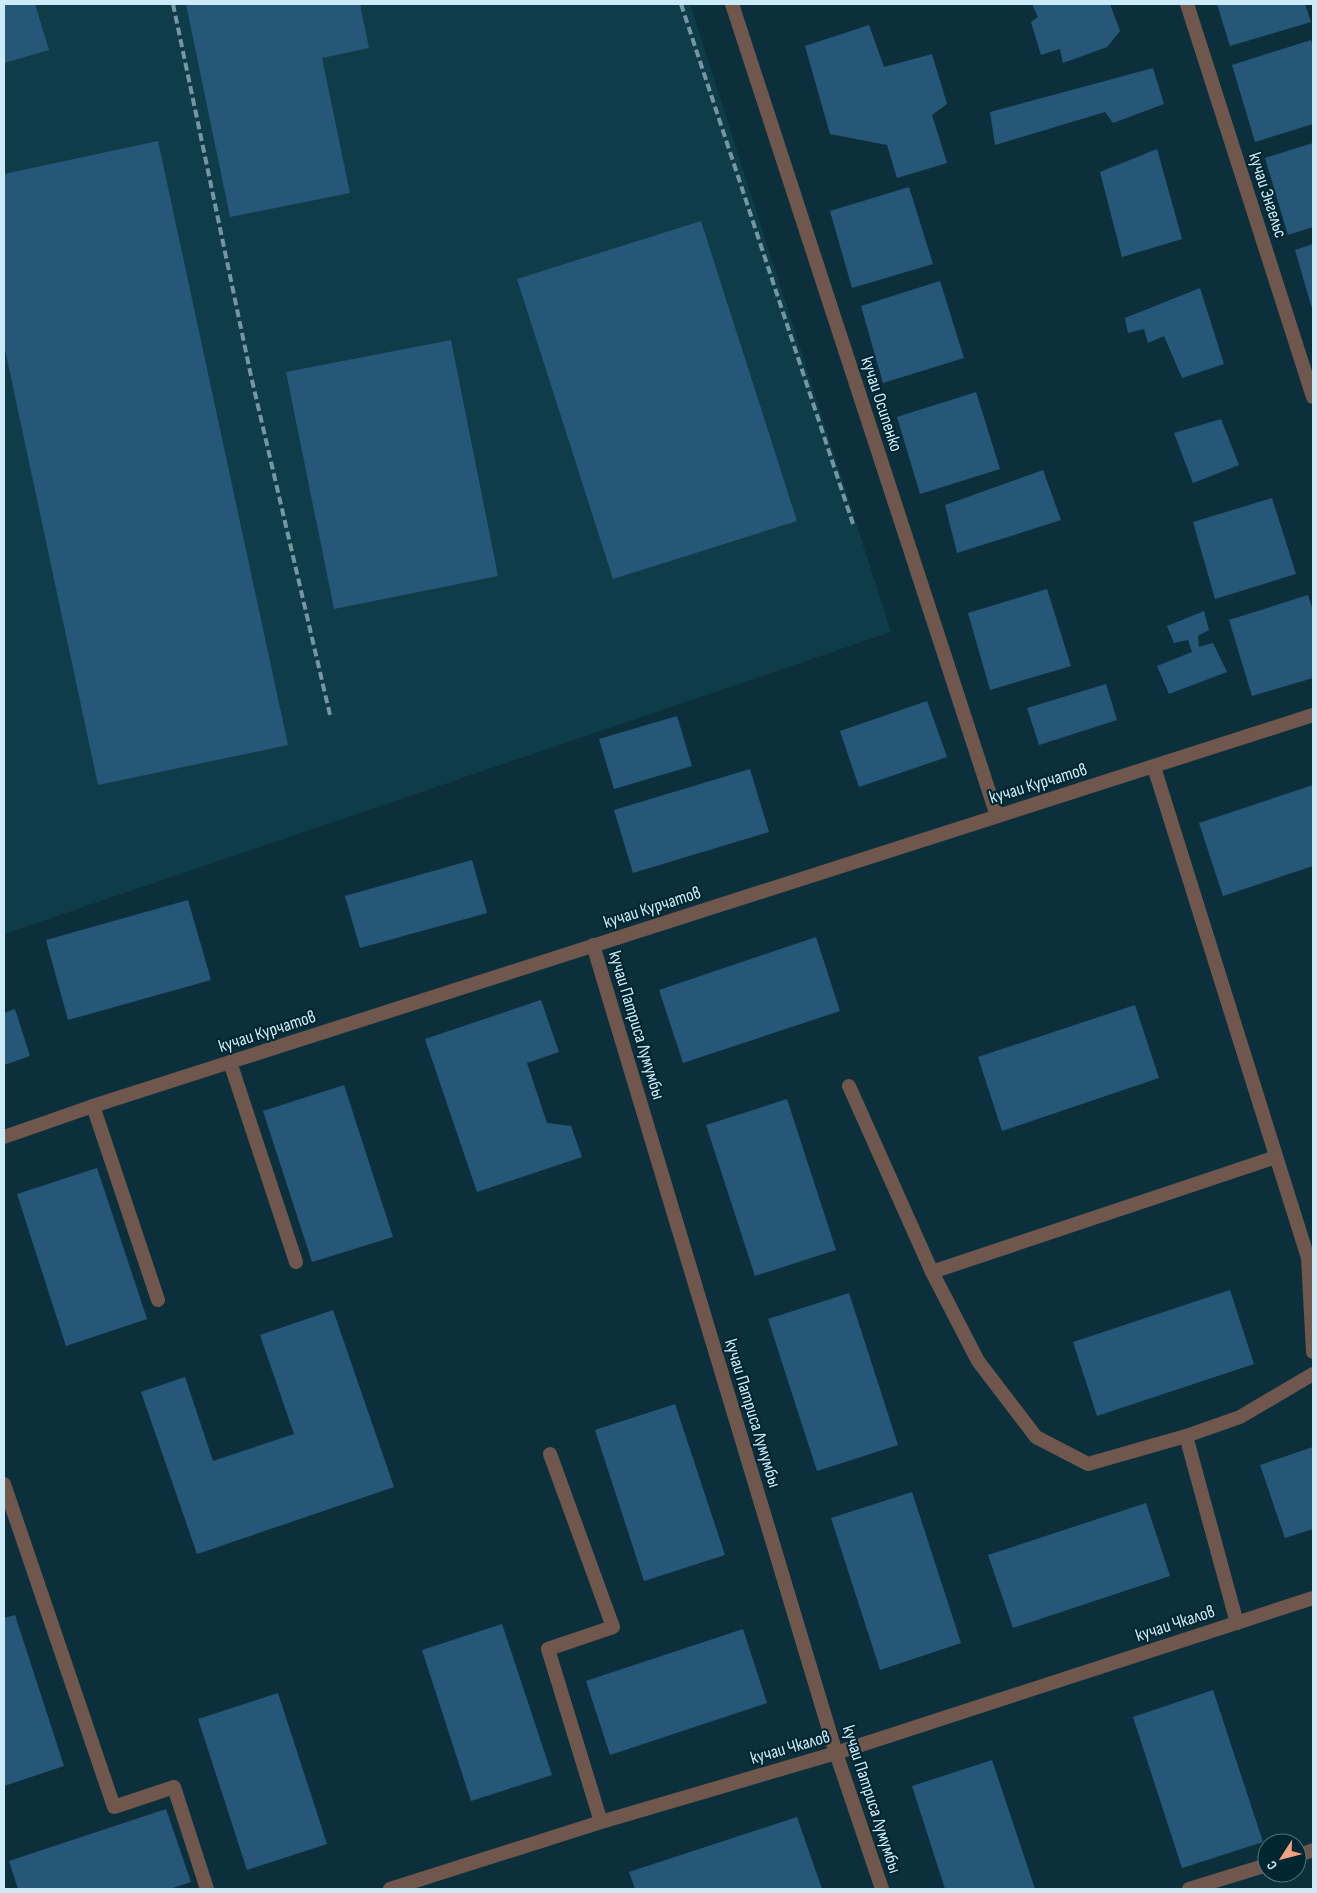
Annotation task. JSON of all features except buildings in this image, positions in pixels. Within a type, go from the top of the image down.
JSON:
[{"type":"street","name":"кучаи Осипенко","points":[[732,4],[997,816]]},
{"type":"street","name":"кучаи Энгельс","points":[[1187,4],[1313,397]]},
{"type":"street","name":"кучаи Курчатов","points":[[4,1137],[93,1106],[1313,715]]},
{"type":"street","points":[[1154,767],[1308,1258],[1313,1352]]},
{"type":"street","name":"кучаи Патриса Лумумбы","points":[[593,945],[836,1753],[882,1889]]},
{"type":"street","points":[[230,1062],[296,1262]]},
{"type":"street","points":[[849,1086],[932,1272],[978,1361],[1036,1437],[1088,1464],[1186,1436],[1240,1417],[1313,1374]]},
{"type":"street","points":[[93,1106],[158,1300]]},
{"type":"street","points":[[932,1272],[1276,1157]]},
{"type":"street","points":[[1186,1436],[1237,1623]]},
{"type":"street","points":[[550,1454],[613,1627],[548,1649],[601,1822]]},
{"type":"street","points":[[4,1484],[114,1807],[174,1787],[207,1889]]},
{"type":"street","name":"кучаи Чкалов","points":[[390,1889],[601,1822],[836,1753],[1313,1598]]},
{"type":"street","points":[[1190,1889],[1257,1868]]},
{"type":"shaded area","points":[[4,4],[690,4],[891,632],[4,934]]},
{"type":"railway","points":[[173,4],[251,376],[330,715]]},
{"type":"railway","points":[[681,4],[853,524]]}]
